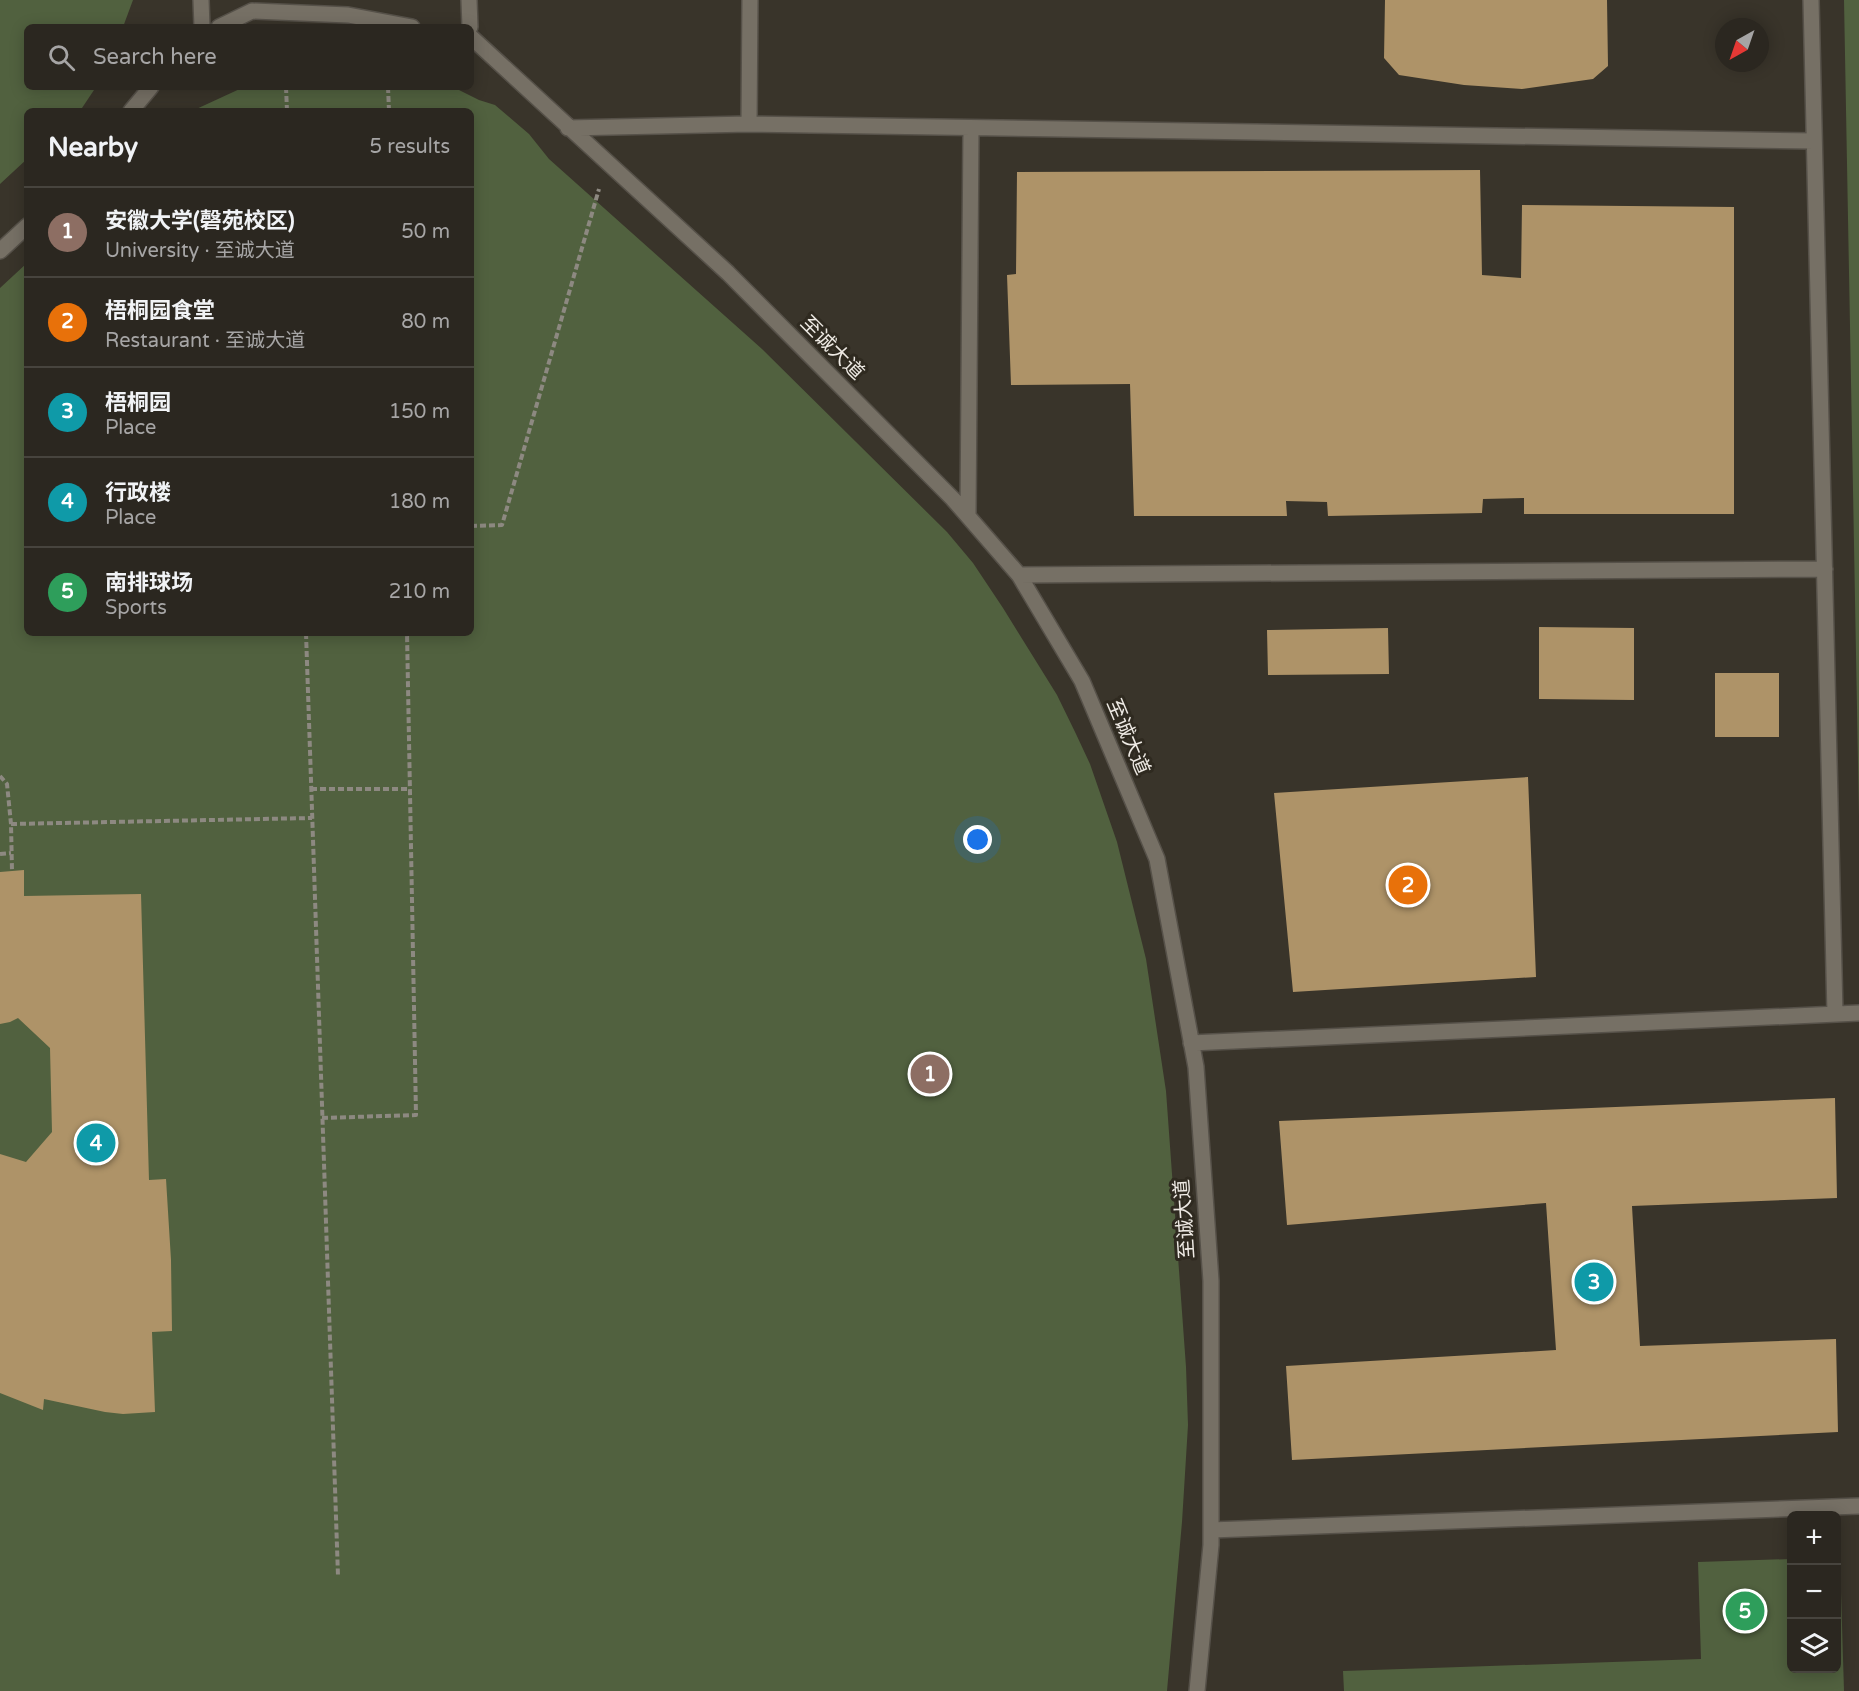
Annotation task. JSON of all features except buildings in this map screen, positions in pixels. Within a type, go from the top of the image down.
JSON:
[{"type":"street","points":[[201,0],[202,24]]},
{"type":"street","points":[[469,0],[470,24]]},
{"type":"street","points":[[748,124],[750,0]]},
{"type":"street","points":[[1811,0],[1836,1014]]},
{"type":"street","points":[[226,24],[252,12],[348,15],[396,24]]},
{"type":"street","name":"至诚大道","points":[[474,41],[728,273],[968,516],[1019,575],[1082,681],[1157,859],[1196,1067],[1211,1281],[1211,1530],[1197,1691]]},
{"type":"street","points":[[133,108],[148,90]]},
{"type":"street","points":[[568,128],[748,124],[1814,141]]},
{"type":"street","points":[[968,516],[971,128]]},
{"type":"street","points":[[0,251],[24,229]]},
{"type":"street","points":[[1019,575],[1825,569]]},
{"type":"street","points":[[1191,1043],[1859,1013]]},
{"type":"street","points":[[1211,1530],[1859,1506]]},
{"type":"path","points":[[286,90],[287,108]]},
{"type":"path","points":[[388,90],[389,108]]},
{"type":"path","points":[[474,526],[502,525],[607,163]]},
{"type":"path","points":[[306,636],[338,1576]]},
{"type":"path","points":[[322,1118],[416,1115],[407,636]]},
{"type":"path","points":[[0,776],[7,784],[12,871]]},
{"type":"path","points":[[311,789],[409,789]]},
{"type":"path","points":[[11,824],[312,818]]},
{"type":"path","points":[[0,854],[11,853]]},
{"type":"green space","points":[[0,0],[133,0],[124,24],[24,24],[24,90],[94,90],[82,108],[24,108],[24,162],[0,184]]},
{"type":"green space","points":[[1844,0],[1859,0],[1859,817]]},
{"type":"green space","points":[[238,90],[459,90],[495,105],[529,134],[549,159],[762,349],[947,532],[973,563],[1057,695],[1090,764],[1117,842],[1146,959],[1166,1091],[1186,1367],[1188,1425],[1167,1691],[0,1691],[0,288],[24,266],[24,636],[474,636],[474,108],[198,108]]},
{"type":"green space","points":[[1787,1559],[1787,1673],[1841,1673],[1841,1591],[1844,1691],[1344,1691],[1343,1671],[1701,1659],[1698,1562]]},
{"type":"place","name":"梧桐园食堂","points":[[1408,885]]},
{"type":"place","name":"安徽大学(磬苑校区)","points":[[930,1074]]},
{"type":"place","name":"行政楼","points":[[96,1143]]},
{"type":"place","name":"梧桐园","points":[[1594,1282]]},
{"type":"place","name":"南排球场","points":[[1745,1611]]}]
